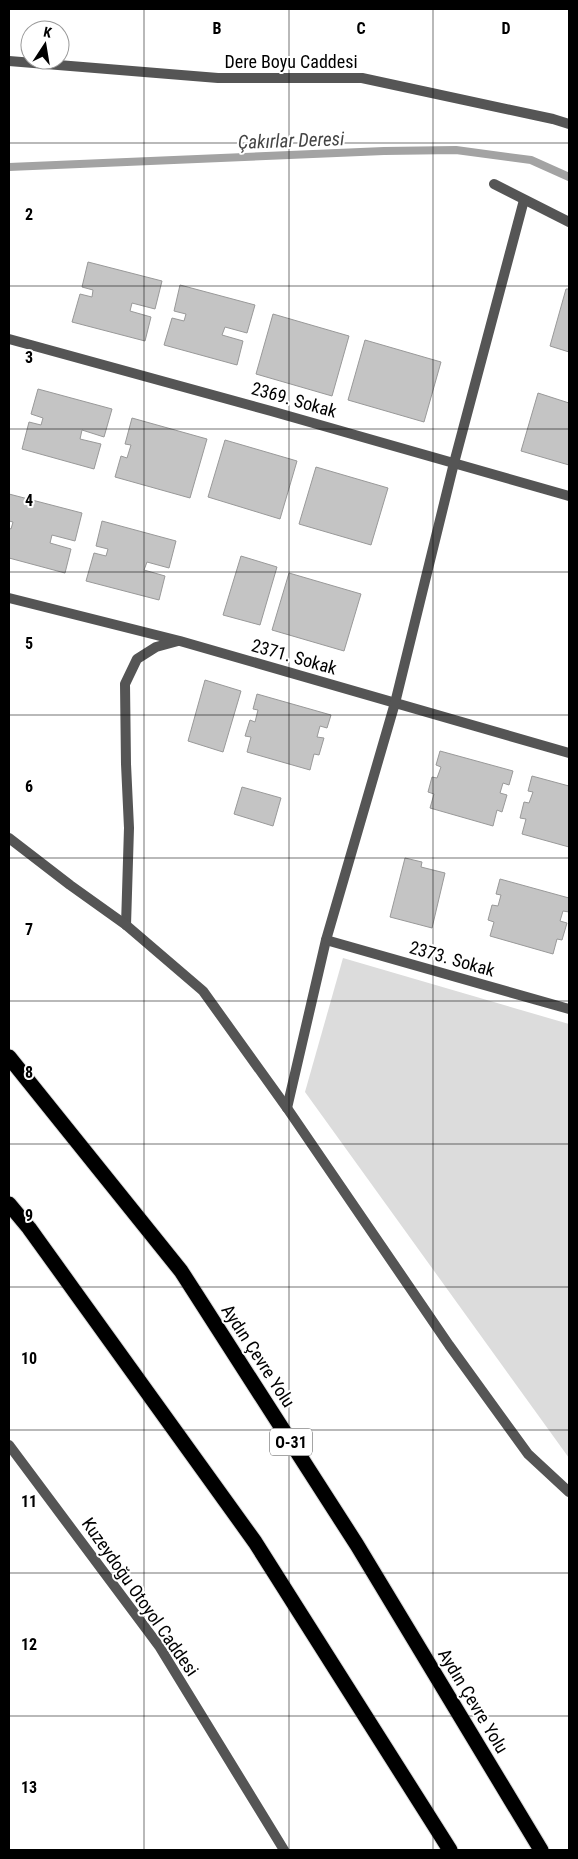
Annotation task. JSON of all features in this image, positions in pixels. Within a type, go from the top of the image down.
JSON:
[{"type":"highway","name":"Aydın Çevre Yolu","points":[[9,1057],[181,1271],[357,1545],[541,1850]]},
{"type":"highway","points":[[9,1204],[29,1228],[255,1542],[450,1850]]},
{"type":"street","name":"Dere Boyu Caddesi","points":[[9,61],[218,78],[362,78],[553,118],[569,124]]},
{"type":"street","points":[[494,184],[569,222]]},
{"type":"street","points":[[287,1108],[326,940],[395,704],[454,462],[524,200]]},
{"type":"street","name":"2369. Sokak","points":[[9,339],[454,462],[569,496]]},
{"type":"street","name":"2371. Sokak","points":[[9,598],[180,641],[569,753]]},
{"type":"street","points":[[126,925],[129,828],[125,684],[137,660],[156,647],[180,641]]},
{"type":"street","points":[[9,838],[126,925],[202,991],[287,1108],[448,1345],[528,1454],[569,1492]]},
{"type":"street","name":"2373. Sokak","points":[[326,940],[569,1009]]},
{"type":"street","name":"Kuzeydoğu Otoyol Caddesi","points":[[9,1444],[159,1646],[284,1850]]},
{"type":"shaded area","points":[[343,958],[569,1024],[569,1458],[305,1092]]},
{"type":"building","points":[[88,262],[162,281],[155,309],[132,303],[130,311],[151,317],[145,341],[72,322],[80,294],[92,297],[93,290],[82,287]]},
{"type":"building","points":[[180,285],[255,305],[247,333],[225,327],[222,335],[243,341],[237,365],[164,345],[172,318],[184,321],[186,314],[174,311]]},
{"type":"building","points":[[566,289],[569,289],[569,352],[550,346]]},
{"type":"building","points":[[273,314],[349,336],[332,396],[256,374]]},
{"type":"building","points":[[365,340],[441,362],[424,422],[348,400]]},
{"type":"building","points":[[38,389],[112,409],[104,437],[82,430],[80,439],[101,444],[94,469],[22,449],[29,422],[41,425],[43,418],[31,414]]},
{"type":"building","points":[[538,393],[569,403],[569,465],[521,451]]},
{"type":"building","points":[[132,418],[207,439],[190,498],[115,477],[121,456],[127,458],[131,445],[125,444]]},
{"type":"building","points":[[225,440],[297,461],[280,519],[208,497]]},
{"type":"building","points":[[316,467],[388,488],[371,545],[299,524]]},
{"type":"building","points":[[9,494],[82,513],[75,541],[52,535],[50,543],[71,549],[65,573],[9,558],[9,528],[11,529],[13,522],[9,521]]},
{"type":"building","points":[[102,521],[176,541],[169,568],[147,562],[144,570],[165,576],[159,600],[86,581],[94,553],[106,556],[108,549],[96,546]]},
{"type":"building","points":[[241,556],[277,567],[260,625],[223,615]]},
{"type":"building","points":[[289,573],[361,594],[344,651],[272,630]]},
{"type":"building","points":[[205,680],[241,691],[223,752],[188,741]]},
{"type":"building","points":[[257,694],[331,715],[327,728],[320,726],[317,737],[324,738],[319,755],[314,754],[310,770],[247,752],[251,737],[245,736],[250,720],[255,722],[258,710],[253,709]]},
{"type":"building","points":[[440,751],[513,771],[509,785],[503,783],[500,793],[507,795],[502,812],[497,810],[493,826],[430,808],[434,794],[428,792],[432,777],[437,778],[441,767],[436,765]]},
{"type":"building","points":[[532,776],[569,786],[569,847],[522,834],[526,819],[520,818],[524,802],[529,803],[533,792],[528,791]]},
{"type":"building","points":[[242,787],[281,798],[273,826],[234,814]]},
{"type":"building","points":[[405,858],[422,862],[421,867],[445,873],[432,928],[390,917]]},
{"type":"building","points":[[500,879],[569,898],[569,912],[563,911],[560,921],[567,923],[562,940],[557,939],[553,954],[490,936],[494,922],[488,920],[492,905],[498,906],[501,895],[496,894]]},
{"type":"waterway","name":"Çakırlar Deresi","points":[[9,167],[384,151],[456,150],[531,160],[569,177]]}]
